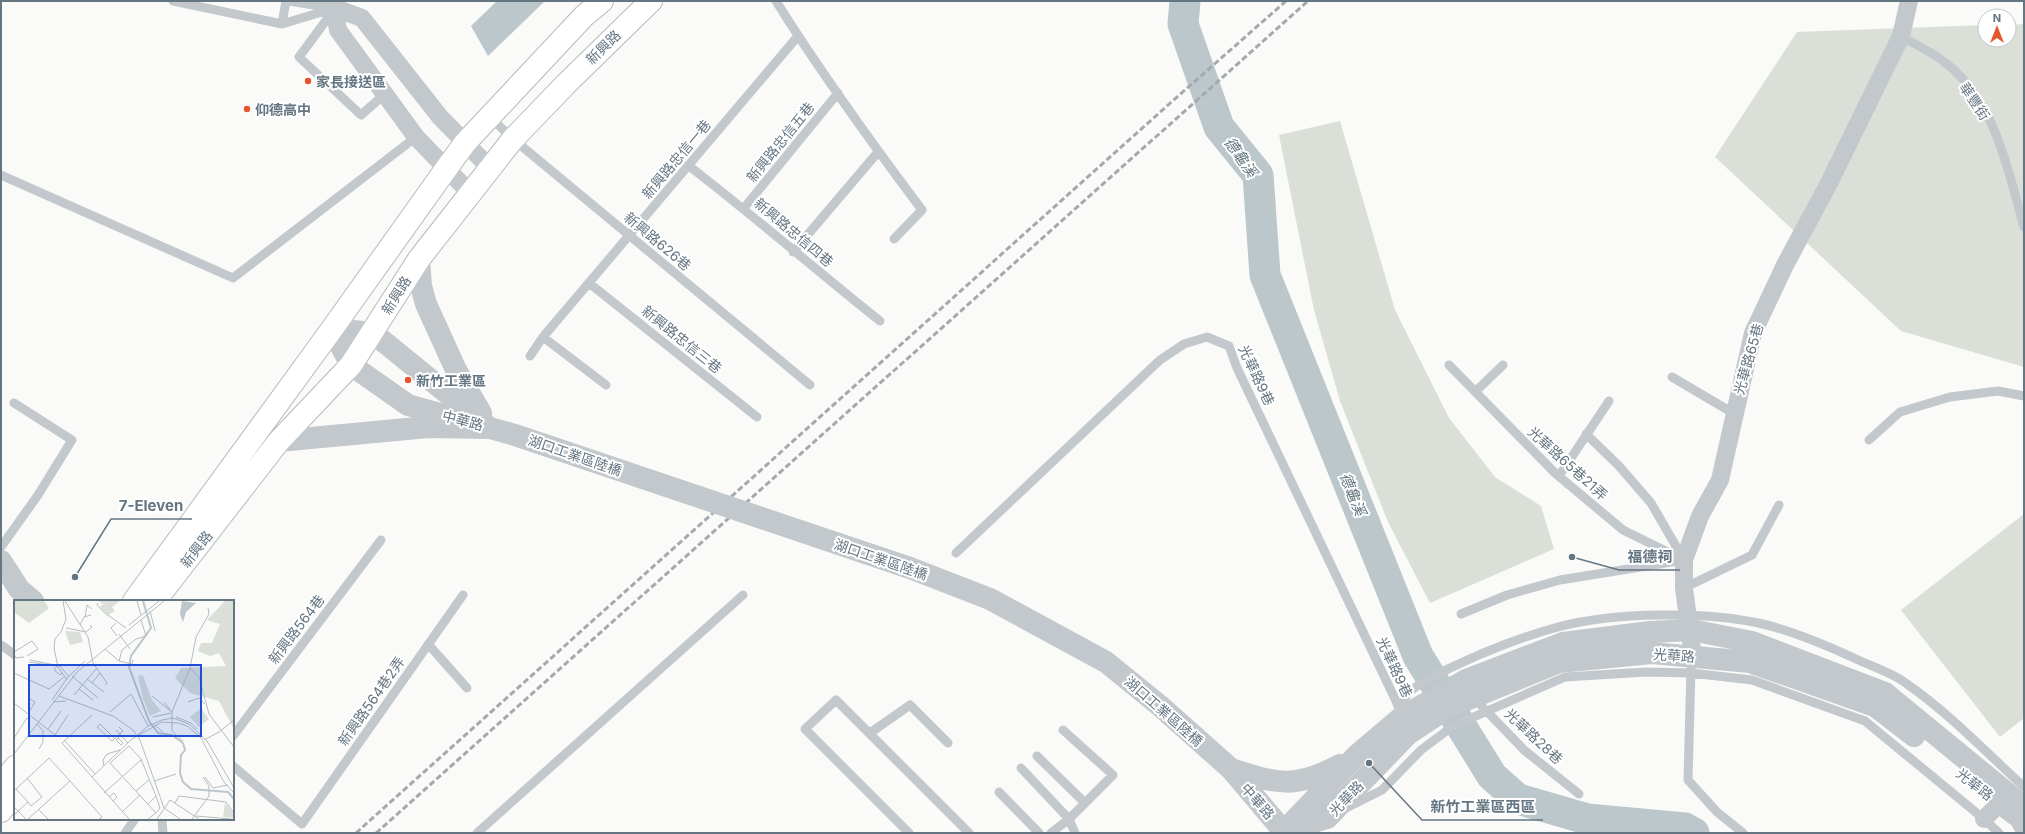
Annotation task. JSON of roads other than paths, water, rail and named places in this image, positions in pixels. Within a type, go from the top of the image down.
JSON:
[{"type":"main road","name":"新興路","points":[[135,600],[465,143],[584,16],[602,1]]},
{"type":"main road","name":"新興路","points":[[156,600],[279,441],[351,365],[373,333],[419,258],[491,169],[513,139],[566,84],[651,1]]},
{"type":"main road","points":[[1,811],[8,784]]},
{"type":"street","points":[[1901,36],[1909,1]]},
{"type":"street","points":[[334,5],[338,30],[416,137],[471,194]]},
{"type":"street","points":[[334,5],[362,18],[440,117],[491,169]]},
{"type":"street","name":"光華路65巷","points":[[1692,665],[1690,622],[1684,588],[1684,560],[1700,516],[1720,480],[1733,413],[1753,333],[1785,265],[1828,185],[1901,36]]},
{"type":"street","points":[[419,258],[421,286],[426,304],[456,370],[490,428]]},
{"type":"street","points":[[332,329],[373,333]]},
{"type":"street","name":"中華路","points":[[332,329],[351,365],[408,405],[490,428]]},
{"type":"street","name":"中華路","points":[[373,333],[490,428]]},
{"type":"street","points":[[279,441],[428,426],[490,428]]},
{"type":"street","name":"湖口工業區陸橋","points":[[490,428],[515,434],[910,568],[990,599],[1106,662],[1159,704],[1231,769]]},
{"type":"street","points":[[1,561],[19,589],[32,600]]},
{"type":"street","name":"光華路","points":[[1470,696],[1563,643],[1650,632],[1690,622],[1752,642],[1885,693],[2024,807]]},
{"type":"street","name":"光華路","points":[[1284,832],[1356,756],[1402,717],[1470,696],[1559,662],[1652,652],[1692,665],[1750,662],[1875,706],[2020,818],[2024,825]]},
{"type":"street","name":"光華路","points":[[1284,832],[1327,818],[1437,705]]},
{"type":"street","points":[[1231,769],[1266,780],[1290,782],[1306,781],[1322,775],[1356,756]]},
{"type":"street","name":"中華路","points":[[1231,769],[1284,832]]},
{"type":"street","points":[[1984,818],[2000,803]]},
{"type":"lane","points":[[173,1],[282,24],[334,5]]},
{"type":"lane","points":[[282,24],[287,1],[334,5]]},
{"type":"lane","points":[[776,1],[798,36],[878,152],[922,210],[894,239]]},
{"type":"lane","points":[[334,5],[299,57],[361,115],[385,94]]},
{"type":"lane","name":"新興路忠信一巷","points":[[530,356],[543,337],[798,36]]},
{"type":"lane","name":"華豐街","points":[[1901,36],[1948,64],[1968,85],[1999,139],[2024,227]]},
{"type":"lane","name":"新興路忠信五巷","points":[[744,208],[838,92]]},
{"type":"lane","name":"新興路626巷","points":[[490,117],[513,139],[810,385]]},
{"type":"lane","points":[[1,175],[233,278],[416,137]]},
{"type":"lane","points":[[793,252],[878,152]]},
{"type":"lane","name":"新興路忠信四巷","points":[[689,166],[744,208],[793,252],[880,321]]},
{"type":"lane","name":"新興路忠信三巷","points":[[589,283],[757,417]]},
{"type":"lane","points":[[543,337],[606,385]]},
{"type":"lane","name":"光華路9巷","points":[[956,553],[1160,360],[1184,344],[1207,337],[1229,346],[1237,368],[1312,522],[1396,701],[1402,717]]},
{"type":"lane","name":"光華路65巷21弄","points":[[1449,365],[1560,476],[1623,530],[1684,560]]},
{"type":"lane","points":[[1475,392],[1503,365]]},
{"type":"lane","points":[[1672,377],[1733,413]]},
{"type":"lane","points":[[1869,440],[1900,412],[1950,397],[1998,391],[2024,396]]},
{"type":"lane","points":[[1560,476],[1586,434],[1609,401]]},
{"type":"lane","points":[[1,547],[38,495],[72,440],[14,403]]},
{"type":"lane","points":[[1461,614],[1507,595],[1560,580],[1684,560],[1651,503],[1619,466],[1586,434]]},
{"type":"lane","points":[[1684,588],[1752,555],[1779,505]]},
{"type":"lane","name":"新興路564巷","points":[[234,735],[380,540]]},
{"type":"lane","name":"新興路564巷2弄","points":[[234,767],[302,824],[463,594]]},
{"type":"lane","points":[[477,833],[743,595]]},
{"type":"lane","name":"光華路","points":[[1690,622],[1763,624],[1824,644],[1906,682],[1956,723],[2024,787]]},
{"type":"lane","points":[[428,644],[467,688]]},
{"type":"lane","points":[[1,645],[14,654]]},
{"type":"lane","points":[[1692,665],[1688,780],[1717,812],[1743,833]]},
{"type":"lane","name":"光華路","points":[[1692,665],[1752,680],[1865,722],[1984,818],[1999,833]]},
{"type":"lane","name":"光華路","points":[[1437,705],[1470,696]]},
{"type":"lane","name":"光華路28巷","points":[[1470,696],[1524,750],[1579,794]]},
{"type":"lane","points":[[909,833],[806,729],[836,700],[970,833]]},
{"type":"lane","points":[[870,733],[910,705],[948,743]]},
{"type":"lane","points":[[1051,833],[1069,819],[1084,802],[1113,775],[1063,730]]},
{"type":"lane","points":[[1036,756],[1084,802]]},
{"type":"lane","points":[[1021,768],[1069,819],[1075,833]]},
{"type":"lane","points":[[999,792],[1039,833]]},
{"type":"lane","points":[[125,833],[134,820]]},
{"type":"lane","points":[[162,820],[163,833]]},
{"type":"waterway","name":"德龜溪","points":[[1185,1],[1183,24],[1219,127],[1258,175],[1265,275],[1418,656],[1492,776],[1518,799],[1587,819],[1685,828],[1694,833]]},
{"type":"railway","points":[[356,833],[1286,1]]},
{"type":"railway","points":[[376,833],[1308,1]]},
{"type":"place","name":"家長接送區","points":[[308,81]]},
{"type":"place","name":"仰德高中","points":[[247,109]]},
{"type":"place","name":"新竹工業區","points":[[408,380]]},
{"type":"place","name":"福德祠","points":[[1572,557]]},
{"type":"place","name":"7-Eleven","points":[[75,577]]},
{"type":"place","name":"新竹工業區西區","points":[[1369,763]]}]
